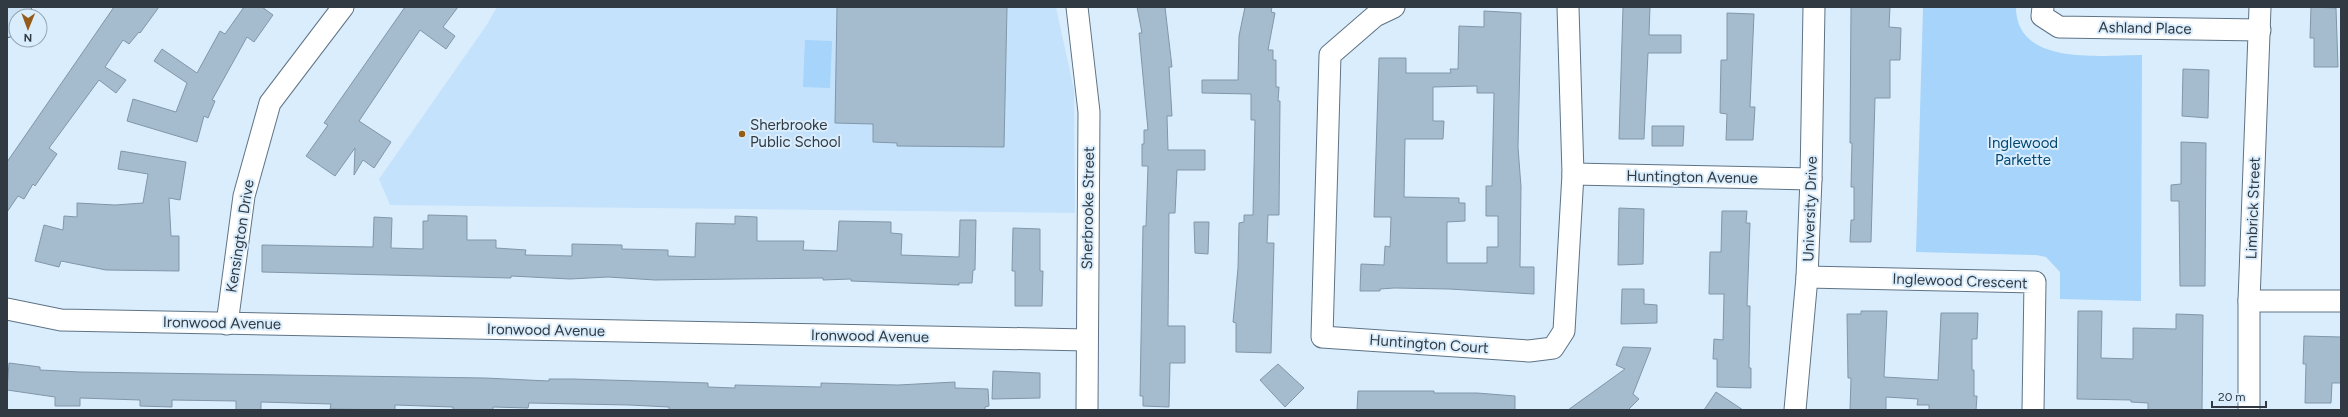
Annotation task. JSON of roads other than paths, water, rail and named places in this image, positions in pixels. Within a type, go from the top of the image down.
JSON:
[{"type":"main road","points":[[7,26],[20,7]]},
{"type":"street","name":"Kensington Drive","points":[[227,324],[244,196],[270,103],[343,7]]},
{"type":"street","name":"Sherbrooke Street","points":[[1077,7],[1089,112],[1086,340],[1087,410]]},
{"type":"street","name":"Huntington Court","points":[[1394,7],[1375,16],[1330,55],[1322,337],[1529,351],[1553,348],[1564,332],[1573,174],[1568,7]]},
{"type":"street","name":"University Drive","points":[[1794,410],[1807,277],[1811,179],[1814,7]]},
{"type":"street","name":"Ashland Place","points":[[2043,7],[2042,16],[2059,27],[2260,30]]},
{"type":"street","name":"Limbrick Street","points":[[2249,410],[2249,301],[2260,7]]},
{"type":"street","name":"Huntington Avenue","points":[[1573,174],[1811,179]]},
{"type":"street","name":"Inglewood Crescent","points":[[1807,277],[2035,282],[2033,410]]},
{"type":"street","points":[[2249,301],[2341,301]]},
{"type":"street","name":"Ironwood Avenue","points":[[7,309],[61,320],[1086,340]]},
{"type":"place","name":"Sherbrooke Public School","points":[[742,134]]},
{"type":"park label","name":"Inglewood Parkette","points":[[2023,152]]}]
